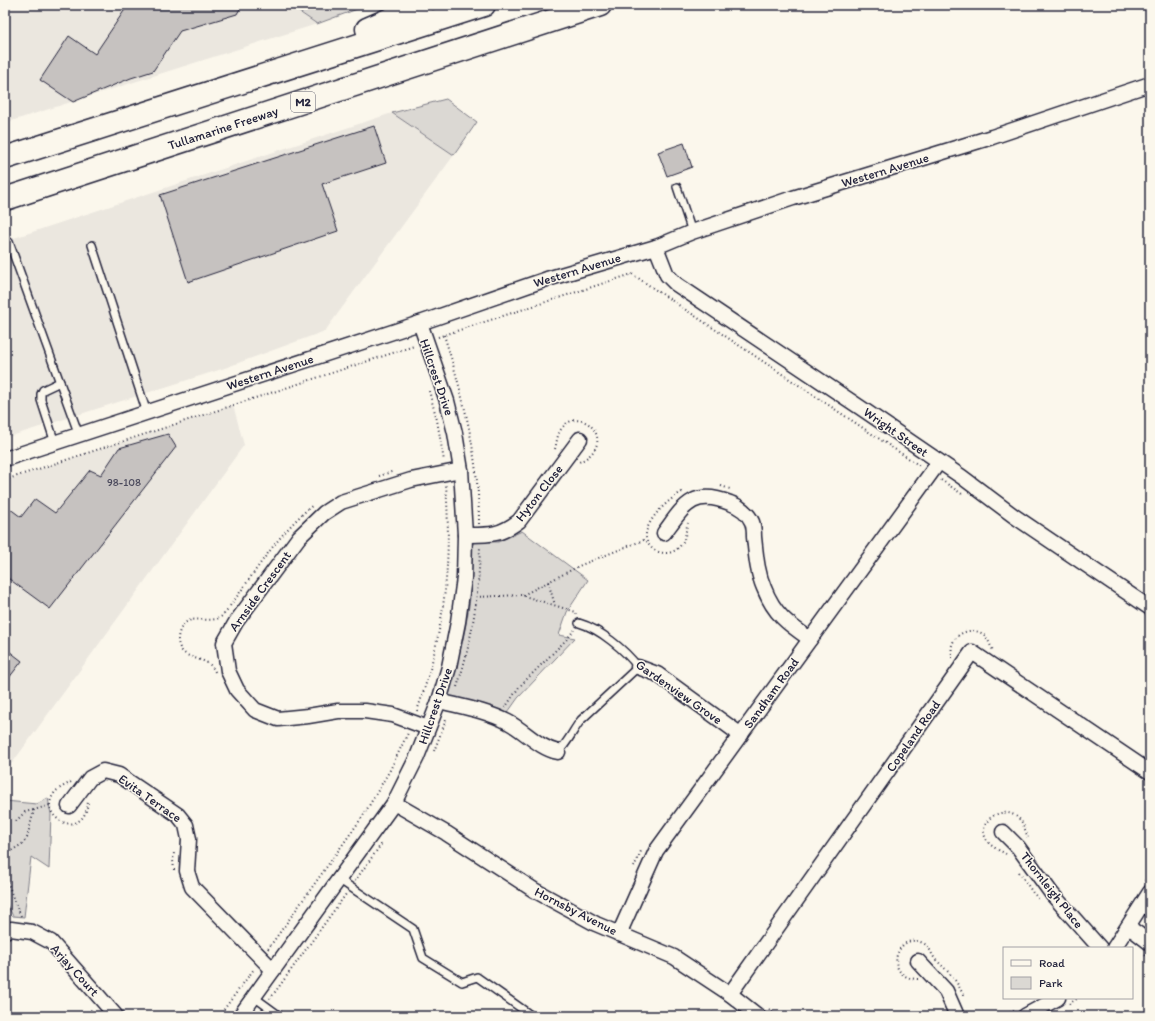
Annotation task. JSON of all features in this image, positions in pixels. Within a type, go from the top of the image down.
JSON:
[{"type":"highway","points":[[267,74],[422,5]]},
{"type":"highway","points":[[5,158],[484,5]]},
{"type":"highway","name":"Tullamarine Freeway","points":[[5,199],[600,5]]},
{"type":"street","name":"Western Avenue","points":[[5,459],[420,323],[547,279],[656,247],[692,232],[793,198],[992,137],[1150,84]]},
{"type":"street","name":"Wright Street","points":[[656,247],[667,275],[676,284],[861,408],[935,468],[1014,516],[1150,608]]},
{"type":"street","name":"Hillcrest Drive","points":[[240,1016],[340,880],[394,803],[417,757],[440,701],[458,622],[464,578],[465,535],[461,470],[455,433],[447,401],[418,346],[420,323]]},
{"type":"street","name":"Hyton Close","points":[[465,535],[493,535],[507,530],[519,521],[580,439]]},
{"type":"street","name":"Sandham Road","points":[[619,934],[656,851],[935,468]]},
{"type":"street","name":"Arnside Crescent","points":[[428,728],[410,724],[393,715],[365,711],[338,711],[278,719],[255,710],[237,690],[228,671],[224,643],[236,622],[299,537],[324,513],[342,502],[411,480],[446,479],[461,470]]},
{"type":"street","points":[[664,534],[682,509],[690,502],[699,498],[718,498],[736,505],[746,513],[752,523],[759,576],[764,590],[778,613],[786,622],[810,639]]},
{"type":"street","name":"Copeland Road","points":[[730,994],[972,652],[1150,772]]},
{"type":"street","name":"Gardenview Grove","points":[[638,667],[657,674],[741,735]]},
{"type":"street","points":[[440,701],[489,713],[509,722],[549,750],[558,752]]},
{"type":"street","name":"Evita Terrace","points":[[69,806],[90,778],[103,771],[120,775],[178,815],[186,825],[189,839],[187,871],[192,886],[273,970]]},
{"type":"street","name":"Hornsby Avenue","points":[[394,803],[446,833],[534,890],[596,924],[674,957],[730,994],[762,1012]]},
{"type":"street","name":"Thornleigh Place","points":[[1003,832],[1018,847],[1052,894],[1099,947]]},
{"type":"street","points":[[1115,947],[1150,892]]},
{"type":"street","points":[[1128,927],[1150,943]]},
{"type":"street","name":"Arjay Court","points":[[5,931],[11,929],[32,932],[51,942],[106,1013]]},
{"type":"street","points":[[918,961],[946,991],[957,1016]]},
{"type":"street","points":[[1025,1016],[1056,999]]},
{"type":"lane","points":[[676,187],[692,232]]},
{"type":"lane","points":[[9,242],[79,435]]},
{"type":"lane","points":[[92,245],[147,412]]},
{"type":"lane","points":[[55,443],[41,400],[41,394],[43,390],[60,382]]},
{"type":"lane","name":"Gardenview Grove","points":[[579,623],[590,626],[628,655],[638,667]]},
{"type":"lane","points":[[558,752],[564,746],[574,728],[581,720],[638,667]]},
{"type":"lane","points":[[340,880],[413,930],[423,958],[462,982],[477,977],[532,1016]]},
{"type":"lane","points":[[254,997],[280,1016]]},
{"type":"path","points":[[5,480],[418,346],[632,274],[935,468],[964,496]]},
{"type":"path","points":[[219,1016],[363,816],[390,770],[410,724],[433,660],[446,589],[449,542],[446,479],[437,420],[428,389]]},
{"type":"path","points":[[375,477],[395,471]]},
{"type":"path","points":[[440,486],[446,479]]},
{"type":"path","points":[[717,485],[733,490]]},
{"type":"path","points":[[682,492],[650,521],[646,530],[646,539],[652,548],[662,553],[667,554],[674,552],[680,547],[684,540],[686,530],[692,517]]},
{"type":"path","points":[[217,677],[213,668],[208,662],[187,655],[182,650],[178,644],[178,635],[181,628],[186,622],[194,619],[214,619],[224,615],[285,530],[316,502]]},
{"type":"path","points":[[521,595],[581,565],[646,539]]},
{"type":"path","points":[[548,582],[555,605]]},
{"type":"path","points":[[476,597],[521,595],[576,612],[579,623],[567,639],[519,687],[499,718]]},
{"type":"path","points":[[950,664],[954,640],[966,631],[972,630],[984,635],[989,640],[994,652]]},
{"type":"path","points":[[410,708],[410,724]]},
{"type":"path","points":[[75,777],[53,794],[50,805],[54,816],[65,823],[77,822],[81,820],[88,810],[89,796]]},
{"type":"path","points":[[16,821],[25,812],[50,805]]},
{"type":"path","points":[[5,855],[22,844],[27,838],[34,810]]},
{"type":"path","points":[[175,849],[173,860],[175,875]]},
{"type":"path","points":[[5,874],[14,901],[22,918]]},
{"type":"path","points":[[80,1016],[94,1008],[106,1013]]},
{"type":"path","points":[[762,1012],[777,1016]]},
{"type":"shaded area","points":[[5,5],[289,5],[317,24],[5,123]]},
{"type":"shaded area","points":[[392,113],[454,155],[325,331],[222,369],[5,438],[5,241]]},
{"type":"shaded area","points":[[233,405],[244,445],[5,773],[5,481]]},
{"type":"green space","points":[[289,5],[368,5],[317,24]]},
{"type":"green space","points":[[446,99],[477,122],[454,155],[392,113]]},
{"type":"green space","points":[[522,531],[588,580],[567,612],[559,635],[575,638],[518,698],[506,715],[492,708],[447,696],[459,656],[468,616],[472,570],[472,541],[498,542]]},
{"type":"green space","points":[[48,798],[51,814],[49,869],[31,857],[24,917],[13,916],[5,901],[5,801],[37,804]]},
{"type":"building","points":[[128,5],[242,5],[237,14],[180,31],[153,71],[131,78],[73,102],[40,80],[69,36],[95,54]]},
{"type":"building","points":[[374,126],[386,163],[322,184],[338,231],[188,282],[160,195]]},
{"type":"building","points":[[684,143],[692,167],[667,176],[658,152]]},
{"type":"building","points":[[168,434],[176,447],[50,609],[5,576],[5,505],[21,517],[35,499],[55,513],[90,470],[101,475],[119,448]]},
{"type":"building","points":[[5,648],[22,661],[5,683]]}]
